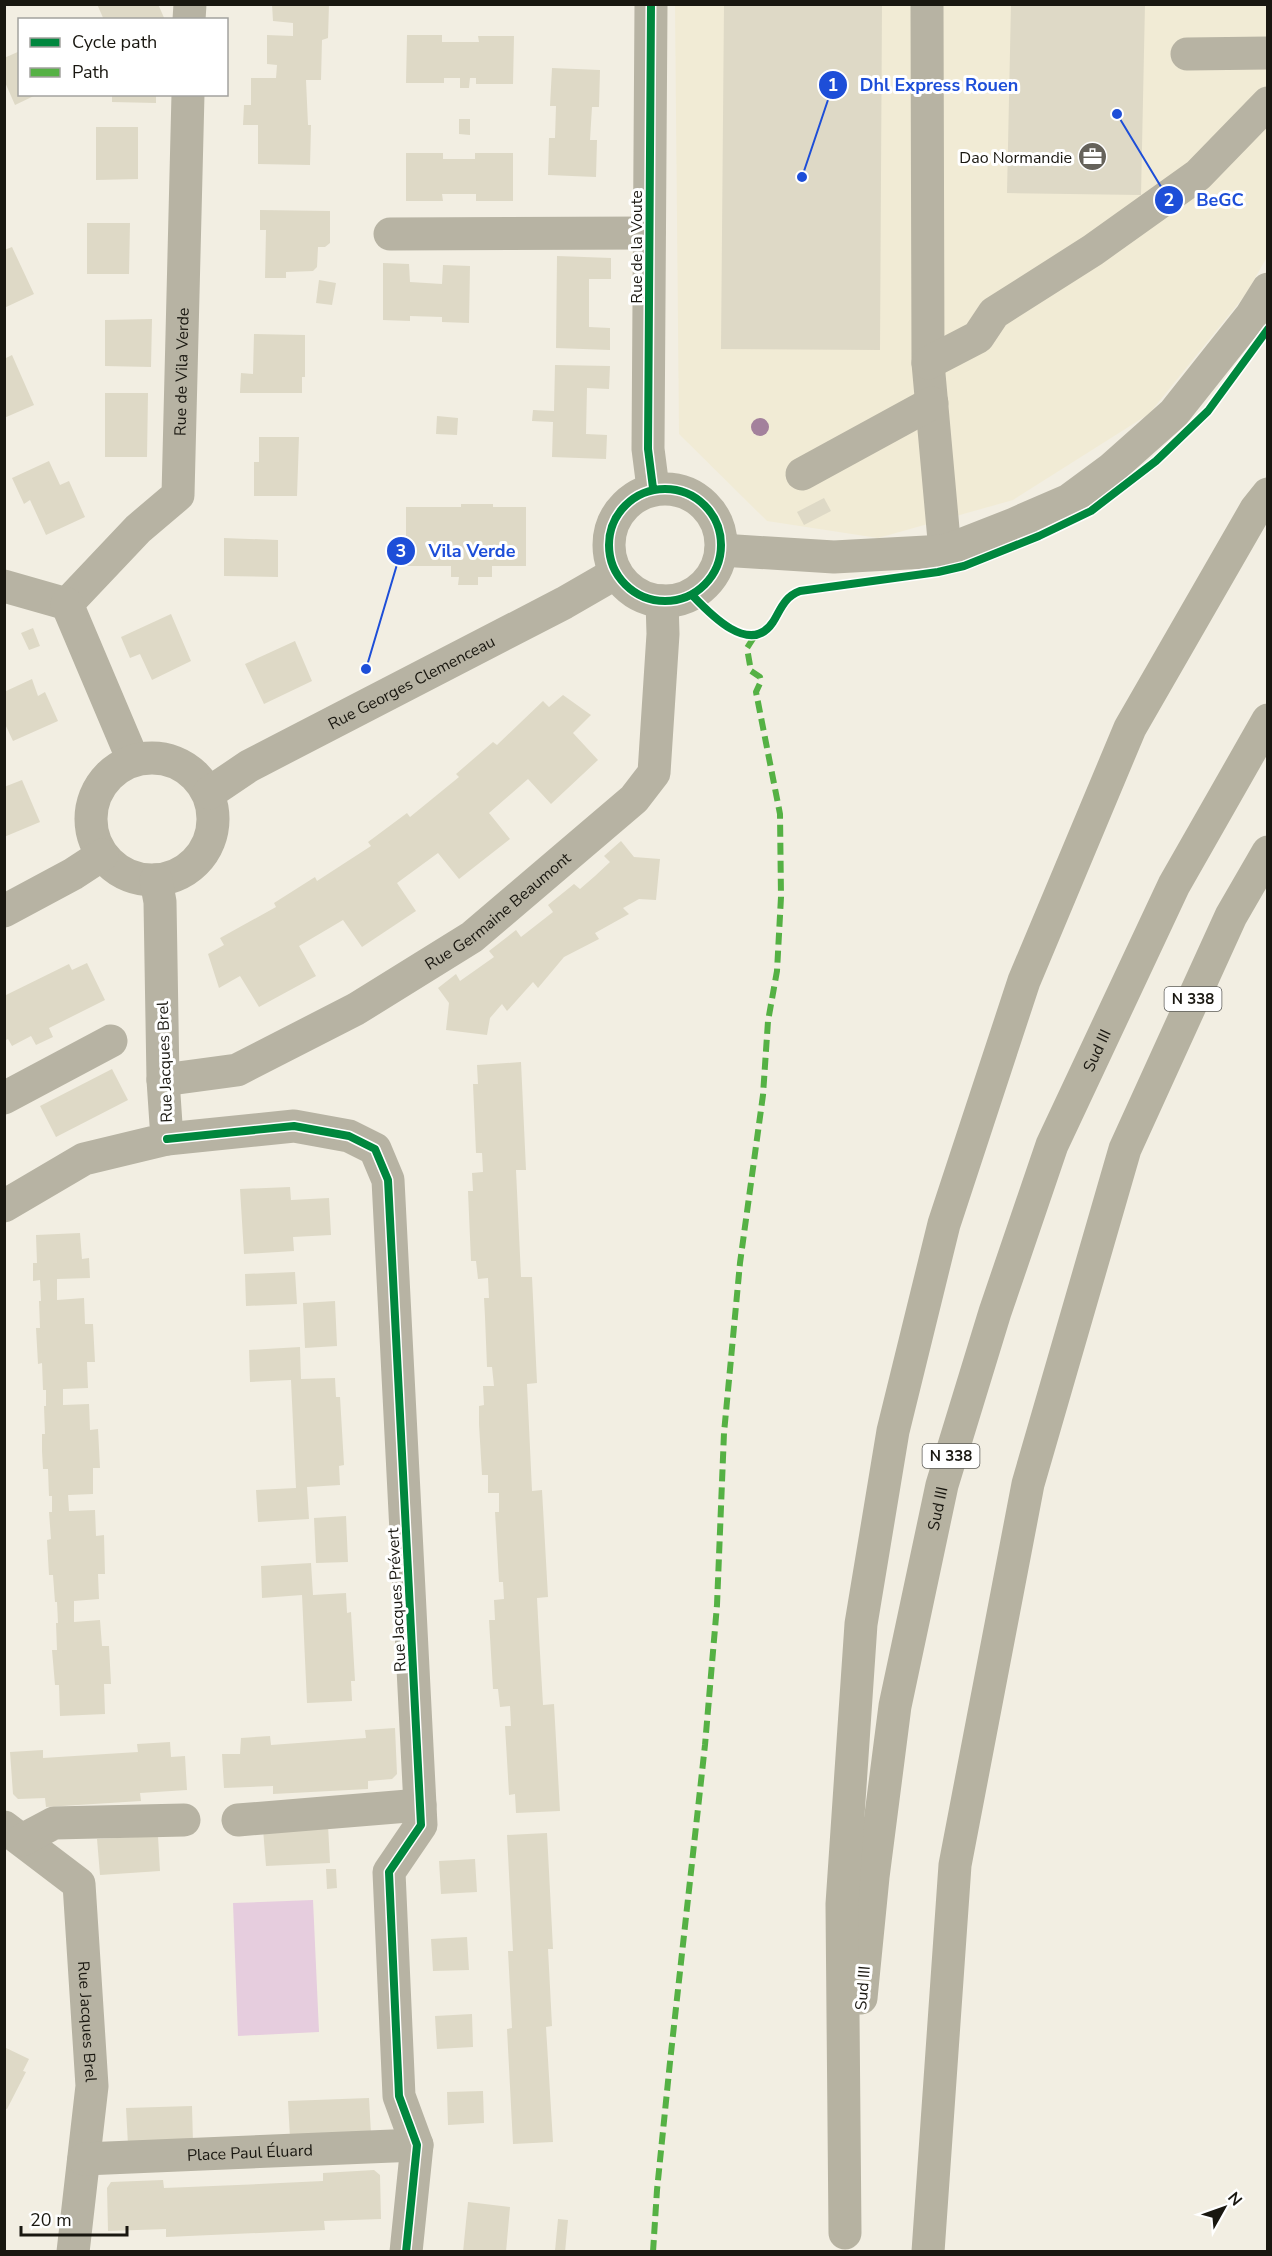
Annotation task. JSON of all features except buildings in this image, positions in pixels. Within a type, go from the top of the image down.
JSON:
[{"type":"highway","points":[[845,2242],[842,1904],[861,1624],[893,1431],[944,1224],[1024,981],[1130,728],[1256,509],[1268,494]]},
{"type":"highway","name":"Sud III","points":[[845,2242],[854,2078],[873,1877],[895,1706],[942,1485],[995,1312],[1052,1145],[1174,885],[1268,720]]},
{"type":"highway","name":"N 338","points":[[928,2252],[956,1865],[1028,1484],[1125,1149],[1231,916],[1268,852]]},
{"type":"street","name":"Rue de la Voute","points":[[651,4],[648,449],[653,488]]},
{"type":"street","points":[[927,4],[928,363],[945,550]]},
{"type":"street","points":[[1187,54],[1268,53]]},
{"type":"street","name":"Rue de Vila Verde","points":[[67,604],[138,529],[178,495],[188,96]]},
{"type":"street","points":[[928,363],[978,337],[994,313],[1093,250],[1198,175],[1268,103]]},
{"type":"street","name":"Rue de la Voute","points":[[390,234],[649,233]]},
{"type":"street","points":[[721,550],[834,557],[945,550],[1070,500],[1111,469],[1174,412],[1251,316],[1268,289]]},
{"type":"street","points":[[802,474],[932,403]]},
{"type":"street","points":[[653,488],[669,488],[687,492],[702,502],[713,516],[720,532],[721,550],[717,568],[706,584],[692,595],[662,601],[641,596],[627,586],[616,573],[610,557],[609,540],[613,523],[622,508],[635,496],[653,488]]},
{"type":"street","name":"Rue Georges Clemenceau","points":[[209,793],[249,766],[564,603],[616,573]]},
{"type":"street","points":[[4,586],[67,604],[133,760]]},
{"type":"street","name":"Rue Germaine Beaumont","points":[[163,1080],[237,1070],[356,1009],[472,937],[634,799],[654,773],[663,634],[662,601]]},
{"type":"street","points":[[160,758],[181,765],[199,779],[209,793],[214,822],[208,845],[195,864],[175,876],[156,880],[124,874],[102,855],[92,833],[91,809],[99,787],[115,769],[133,760],[160,758]]},
{"type":"street","points":[[4,910],[80,870],[102,855]]},
{"type":"street","name":"Rue Jacques Brel","points":[[4,1206],[84,1159],[167,1139],[163,1080],[160,902],[156,880]]},
{"type":"street","points":[[4,1098],[111,1041]]},
{"type":"street","name":"Rue Jacques Prévert","points":[[167,1139],[294,1126],[349,1136],[375,1149],[388,1180],[421,1825],[389,1872],[399,2096],[417,2145],[406,2252]]},
{"type":"street","points":[[237,1820],[420,1805]]},
{"type":"street","points":[[13,1834],[54,1823],[184,1820]]},
{"type":"street","name":"Rue Jacques Brel","points":[[13,1834],[79,1884],[92,2086],[74,2252]]},
{"type":"street","name":"Place Paul Éluard","points":[[84,2159],[417,2145]]},
{"type":"shaded area","points":[[675,5],[1267,5],[1267,257],[1246,294],[1149,414],[1013,500],[878,538],[767,521],[679,434]]},
{"type":"shaded area","points":[[313,1900],[319,2032],[238,2036],[233,1903]]},
{"type":"marked path","points":[[653,2252],[670,2062],[705,1745],[717,1605],[724,1433],[740,1263],[763,1095],[768,1021],[777,971],[781,897],[780,814],[756,692],[761,681],[760,677],[751,671],[747,648],[759,633]]},
{"type":"cycle path","points":[[651,4],[648,449],[653,488]]},
{"type":"cycle path","points":[[692,595],[719,621],[742,634],[753,635],[764,632],[787,600],[800,591],[938,572],[964,566],[1039,536],[1091,511],[1156,461],[1208,411],[1268,329]]},
{"type":"cycle path","points":[[665,489],[687,493],[705,505],[717,523],[721,545],[717,567],[705,585],[687,597],[665,601],[643,597],[625,585],[613,567],[609,545],[613,523],[625,505],[643,493],[665,489]]},
{"type":"cycle path","points":[[167,1139],[294,1126],[349,1136],[375,1149],[388,1180],[421,1825],[389,1872],[399,2096],[417,2145],[406,2252]]},
{"type":"place","name":"BeGC","points":[[1117,114]]},
{"type":"place","name":"Dao Normandie","points":[[1093,157]]},
{"type":"place","name":"Dhl Express Rouen","points":[[802,177]]},
{"type":"place","name":"Vila Verde","points":[[366,669]]}]
